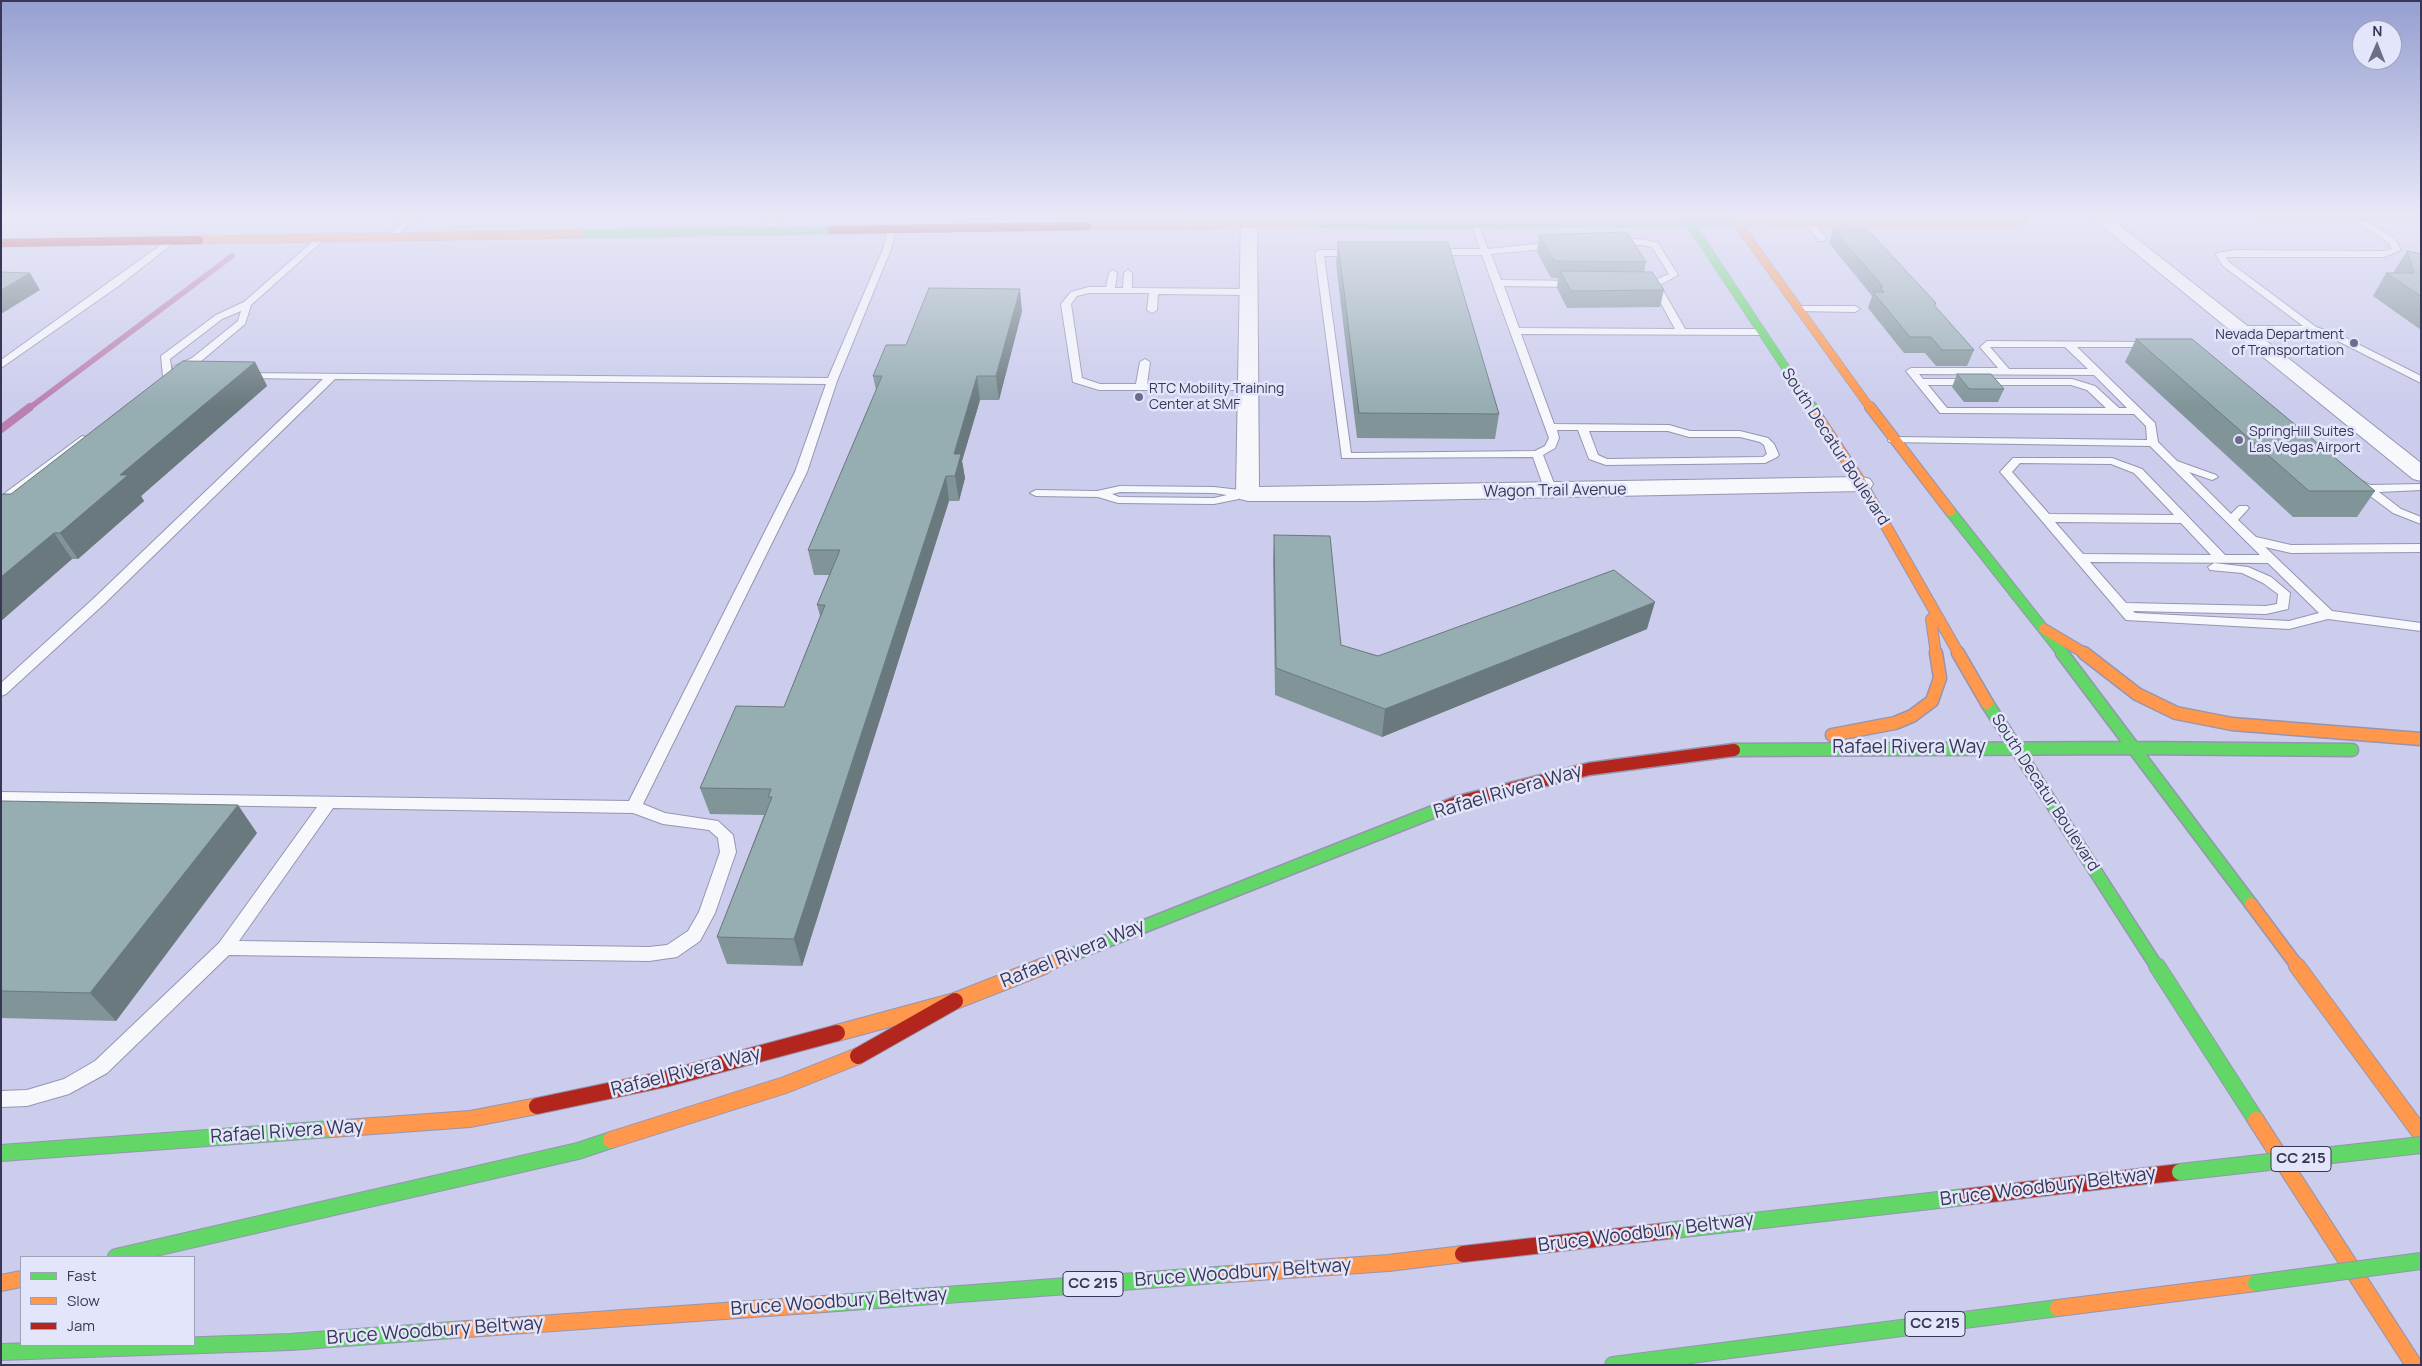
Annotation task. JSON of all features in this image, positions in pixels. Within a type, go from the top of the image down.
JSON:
[{"type":"main road","name":"South Decatur Boulevard","points":[[1726,280],[1862,484],[1972,679],[2014,748],[2079,844],[2414,1365]]},
{"type":"main road","points":[[1778,280],[1893,440],[2044,629],[2135,748],[2421,1134]]},
{"type":"main road","points":[[1748,749],[1895,724],[1926,708],[1938,690],[1940,678],[1928,600]]},
{"type":"main road","points":[[2044,629],[2078,648],[2137,694],[2176,713],[2232,724],[2421,739]]},
{"type":"main road","points":[[2383,748],[2421,746]]},
{"type":"main road","name":"Rafael Rivera Way","points":[[1,1153],[470,1119],[580,1098],[665,1079],[955,1001],[1458,802],[1589,769],[1685,755],[1748,749],[2364,749]]},
{"type":"main road","points":[[120,1256],[578,1151],[785,1086],[861,1055],[955,1001]]},
{"type":"main road","name":"Bruce Woodbury Beltway","points":[[195,1345],[290,1342],[1388,1263],[2421,1145]]},
{"type":"main road","name":"CC 215","points":[[1613,1365],[2421,1261]]},
{"type":"main road","points":[[1,1283],[20,1279]]},
{"type":"main road","name":"Bruce Woodbury Beltway","points":[[1,1352],[174,1346]]},
{"type":"street","points":[[1248,494],[1249,280]]},
{"type":"street","points":[[2178,280],[2421,474]]},
{"type":"street","name":"Wagon Trail Avenue","points":[[1248,494],[1551,491],[1862,484]]},
{"type":"lane","points":[[1,365],[121,280]]},
{"type":"lane","points":[[163,377],[165,358],[219,317],[247,304],[275,280]]},
{"type":"lane","points":[[634,808],[801,472],[832,381],[874,280]]},
{"type":"lane","points":[[1110,290],[1112,280]]},
{"type":"lane","points":[[1127,290],[1128,280]]},
{"type":"lane","points":[[1323,280],[1346,456],[1536,454],[1550,448],[1554,438],[1497,280]]},
{"type":"lane","points":[[1661,280],[1650,284],[1682,332]]},
{"type":"lane","points":[[2247,280],[2313,329],[2337,337],[2421,380]]},
{"type":"lane","points":[[1498,283],[1586,284]]},
{"type":"lane","points":[[1249,292],[1089,290],[1074,294],[1066,304],[1077,380],[1099,387],[1249,388]]},
{"type":"lane","points":[[1152,310],[1154,290]]},
{"type":"lane","points":[[163,377],[196,360],[242,322],[247,304]]},
{"type":"lane","points":[[1799,309],[1855,310]]},
{"type":"lane","points":[[2240,329],[2313,329]]},
{"type":"lane","points":[[1514,332],[1760,332]]},
{"type":"lane","points":[[2006,371],[1985,347],[1987,344],[2164,344]]},
{"type":"lane","points":[[2068,344],[2151,425],[2153,443],[2328,615]]},
{"type":"lane","points":[[1141,388],[1145,362]]},
{"type":"lane","points":[[2097,372],[1911,371],[1944,411],[2137,412]]},
{"type":"lane","points":[[163,377],[196,374]]},
{"type":"lane","points":[[234,375],[832,381]]},
{"type":"lane","points":[[1,691],[98,602],[332,376]]},
{"type":"lane","points":[[1920,382],[2072,382],[2091,388],[2116,412]]},
{"type":"lane","points":[[1550,427],[1583,429],[1668,428],[1689,434],[1740,434],[1754,437],[1769,444],[1773,455],[1765,460],[1606,462],[1593,457],[1583,429]]},
{"type":"lane","points":[[1,502],[88,435]]},
{"type":"lane","points":[[1893,440],[2153,443]]},
{"type":"lane","points":[[1536,454],[1551,491]]},
{"type":"lane","points":[[2222,559],[2138,471],[2112,461],[2016,460],[2006,472],[2046,518],[2087,558],[2132,617],[2289,625],[2328,615],[2421,627]]},
{"type":"lane","points":[[2173,462],[2212,477]]},
{"type":"lane","points":[[2353,477],[2397,511],[2421,522]]},
{"type":"lane","points":[[2368,490],[2421,487]]},
{"type":"lane","points":[[1036,493],[1097,494],[1118,500],[1214,501],[1248,494]]},
{"type":"lane","points":[[2232,520],[2243,508]]},
{"type":"lane","points":[[2046,518],[2184,520]]},
{"type":"lane","points":[[2252,540],[2291,549],[2421,548]]},
{"type":"lane","points":[[2087,558],[2272,559]]},
{"type":"lane","points":[[2087,558],[2125,567],[2227,568],[2244,570],[2267,580],[2284,593],[2283,606],[2266,610],[2123,607]]},
{"type":"lane","points":[[1,797],[330,801],[634,808],[663,818],[713,825],[725,835],[728,852],[707,913],[694,936],[671,952],[649,954],[225,948]]},
{"type":"lane","points":[[1,1099],[27,1098],[69,1086],[101,1067],[225,948],[330,801]]},
{"type":"building","points":[[1,280],[18,280],[1,290]]},
{"type":"building","points":[[1343,280],[1459,280],[1499,414],[1359,413]]},
{"type":"building","points":[[1565,280],[1657,280],[1664,290],[1571,291]]},
{"type":"building","points":[[1877,280],[1914,280],[1974,350],[1942,350],[1931,337],[1910,337],[1873,292],[1884,292],[1880,287],[1883,287]]},
{"type":"building","points":[[2396,280],[2421,280],[2421,296]]},
{"type":"building","points":[[929,288],[1020,289],[996,376],[977,376],[954,454],[961,454],[955,476],[946,476],[794,939],[717,937],[772,797],[768,797],[771,789],[700,788],[736,706],[784,707],[825,605],[817,605],[840,550],[808,550],[882,376],[873,376],[886,345],[906,345]]},
{"type":"building","points":[[2136,339],[2192,339],[2375,491],[2309,491]]},
{"type":"building","points":[[183,361],[255,362],[120,475],[128,475],[60,533],[54,533],[1,577],[1,496],[3,494],[11,494]]},
{"type":"building","points":[[1957,374],[1991,374],[2004,389],[1969,389]]},
{"type":"building","points":[[1274,535],[1330,536],[1341,645],[1378,656],[1614,570],[1655,602],[1385,709],[1276,668]]},
{"type":"building","points":[[1,801],[238,805],[90,993],[1,991]]},
{"type":"waterway","points":[[28,409],[200,280]]},
{"type":"waterway","points":[[1,429],[30,407]]},
{"type":"traffic: fast","points":[[1727,280],[1816,414]]},
{"type":"traffic: fast","points":[[1950,511],[2044,629],[2251,904]]},
{"type":"traffic: fast","points":[[1987,703],[2256,1120]]},
{"type":"traffic: fast","points":[[1734,750],[2135,748]]},
{"type":"traffic: fast","points":[[2135,748],[2352,750]]},
{"type":"traffic: fast","points":[[1069,956],[1443,808]]},
{"type":"traffic: fast","points":[[1,1153],[331,1129]]},
{"type":"traffic: fast","points":[[120,1256],[578,1151],[611,1140]]},
{"type":"traffic: fast","points":[[2180,1172],[2421,1145]]},
{"type":"traffic: fast","points":[[1666,1231],[1965,1197]]},
{"type":"traffic: fast","points":[[2256,1283],[2421,1261]]},
{"type":"traffic: fast","points":[[824,1304],[1230,1274]]},
{"type":"traffic: fast","points":[[1613,1365],[2058,1308]]},
{"type":"traffic: fast","points":[[195,1345],[290,1342],[453,1330]]},
{"type":"traffic: fast","points":[[1,1352],[174,1346]]},
{"type":"traffic: slow","points":[[1778,280],[1893,440],[1950,511]]},
{"type":"traffic: slow","points":[[1816,414],[1862,484],[1987,703]]},
{"type":"traffic: slow","points":[[1832,735],[1895,723],[1912,716],[1932,701],[1940,678],[1931,619]]},
{"type":"traffic: slow","points":[[2044,629],[2078,648],[2137,694],[2176,713],[2232,724],[2421,739]]},
{"type":"traffic: slow","points":[[2251,904],[2421,1134]]},
{"type":"traffic: slow","points":[[837,1033],[955,1001],[1069,956]]},
{"type":"traffic: slow","points":[[611,1140],[785,1085],[858,1056]]},
{"type":"traffic: slow","points":[[331,1129],[470,1119],[537,1106]]},
{"type":"traffic: slow","points":[[2256,1120],[2414,1365]]},
{"type":"traffic: slow","points":[[1230,1274],[1388,1263],[1463,1254]]},
{"type":"traffic: slow","points":[[1,1283],[20,1279]]},
{"type":"traffic: slow","points":[[2058,1308],[2256,1283]]},
{"type":"traffic: slow","points":[[453,1330],[824,1304]]},
{"type":"traffic: jam","points":[[1443,808],[1458,802],[1589,769],[1734,750]]},
{"type":"traffic: jam","points":[[858,1056],[955,1001]]},
{"type":"traffic: jam","points":[[537,1106],[665,1079],[837,1033]]},
{"type":"traffic: jam","points":[[1965,1197],[2180,1172]]},
{"type":"traffic: jam","points":[[1463,1254],[1666,1231]]},
{"type":"place","name":"Nevada Department of Transportation","points":[[2354,343]]},
{"type":"place","name":"RTC Mobility Training Center at SMF","points":[[1139,397]]},
{"type":"place","name":"SpringHill Suites Las Vegas Airport","points":[[2239,440]]}]
